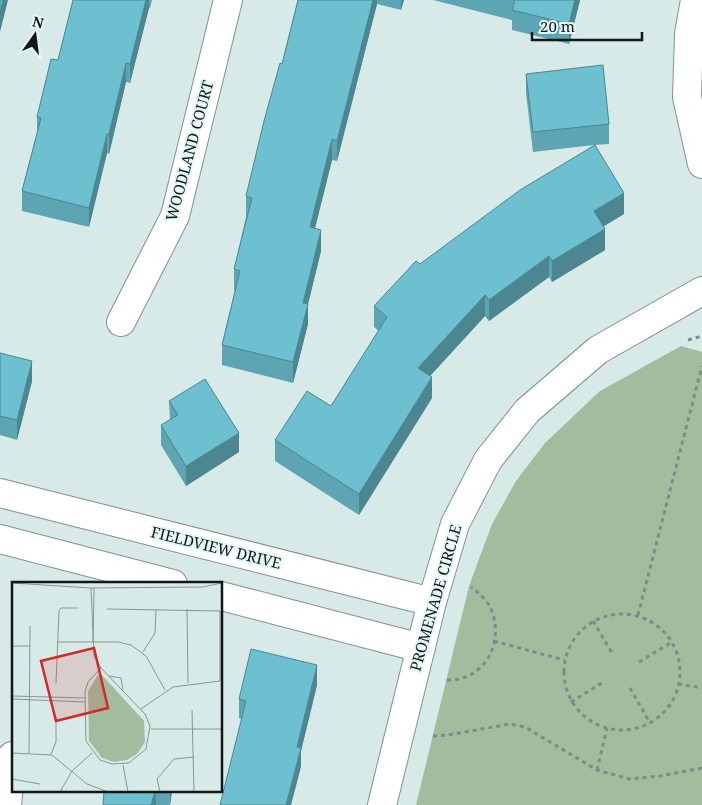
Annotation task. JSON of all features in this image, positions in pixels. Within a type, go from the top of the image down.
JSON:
[{"type":"street","name":"WOODLAND COURT","points":[[121,322],[175,216],[228,0]]},
{"type":"street","points":[[696,0],[689,34],[688,97],[702,164]]},
{"type":"street","name":"PROMENADE CIRCLE","points":[[382,805],[435,590],[455,524],[488,460],[527,410],[598,350],[702,291]]},
{"type":"street","name":"FIELDVIEW DRIVE","points":[[0,493],[435,590]]},
{"type":"street","points":[[0,539],[165,582]]},
{"type":"street","points":[[222,596],[420,648]]},
{"type":"street","points":[[7,805],[12,756]]},
{"type":"path","points":[[687,340],[696,336],[702,336]]},
{"type":"path","points":[[638,615],[702,366]]},
{"type":"path","points":[[412,682],[437,689],[446,680],[455,680],[483,666],[492,650],[497,630],[491,608],[482,595],[469,586],[435,590]]},
{"type":"path","points":[[618,613],[638,615],[655,623],[672,642],[677,653],[681,672],[678,690],[669,708],[650,723],[636,729],[617,730],[598,726],[581,714],[571,702],[563,680],[564,660],[571,642],[592,621],[618,613]]},
{"type":"path","points":[[592,621],[612,653]]},
{"type":"path","points":[[494,641],[564,660]]},
{"type":"path","points":[[639,662],[672,642]]},
{"type":"path","points":[[571,702],[605,681]]},
{"type":"path","points":[[678,684],[702,688]]},
{"type":"path","points":[[630,688],[650,723]]},
{"type":"path","points":[[425,736],[448,735],[510,724],[525,728],[597,770],[629,779],[660,776],[702,768]]},
{"type":"path","points":[[597,770],[607,728]]},
{"type":"green space","points":[[681,346],[702,352],[702,805],[416,805],[469,586],[492,524],[516,481],[545,443],[600,391]]},
{"type":"building","points":[[0,0],[3,0],[0,13]]},
{"type":"building","points":[[73,0],[146,0],[130,64],[126,63],[89,208],[22,191],[41,118],[37,117],[51,59],[58,60]]},
{"type":"building","points":[[298,0],[373,0],[337,141],[332,139],[310,227],[321,230],[303,303],[308,304],[293,362],[222,345],[240,271],[234,269],[252,198],[246,196],[264,121],[280,63],[282,64]]},
{"type":"building","points":[[515,0],[575,0],[569,24],[512,10]]},
{"type":"building","points":[[603,65],[609,124],[533,132],[526,74]]},
{"type":"building","points":[[595,145],[624,193],[594,211],[605,229],[552,261],[549,256],[489,300],[485,295],[418,368],[432,377],[359,494],[275,440],[307,391],[331,406],[387,317],[374,306],[416,261],[420,264],[520,190]]},
{"type":"building","points":[[0,353],[32,361],[17,420],[0,416]]},
{"type":"building","points":[[205,379],[239,433],[186,466],[161,425],[178,415],[169,401]]},
{"type":"building","points":[[251,649],[317,665],[297,747],[301,748],[286,805],[220,805],[246,701],[239,699]]},
{"type":"building","points":[[104,792],[155,792],[151,805],[103,805]]}]
